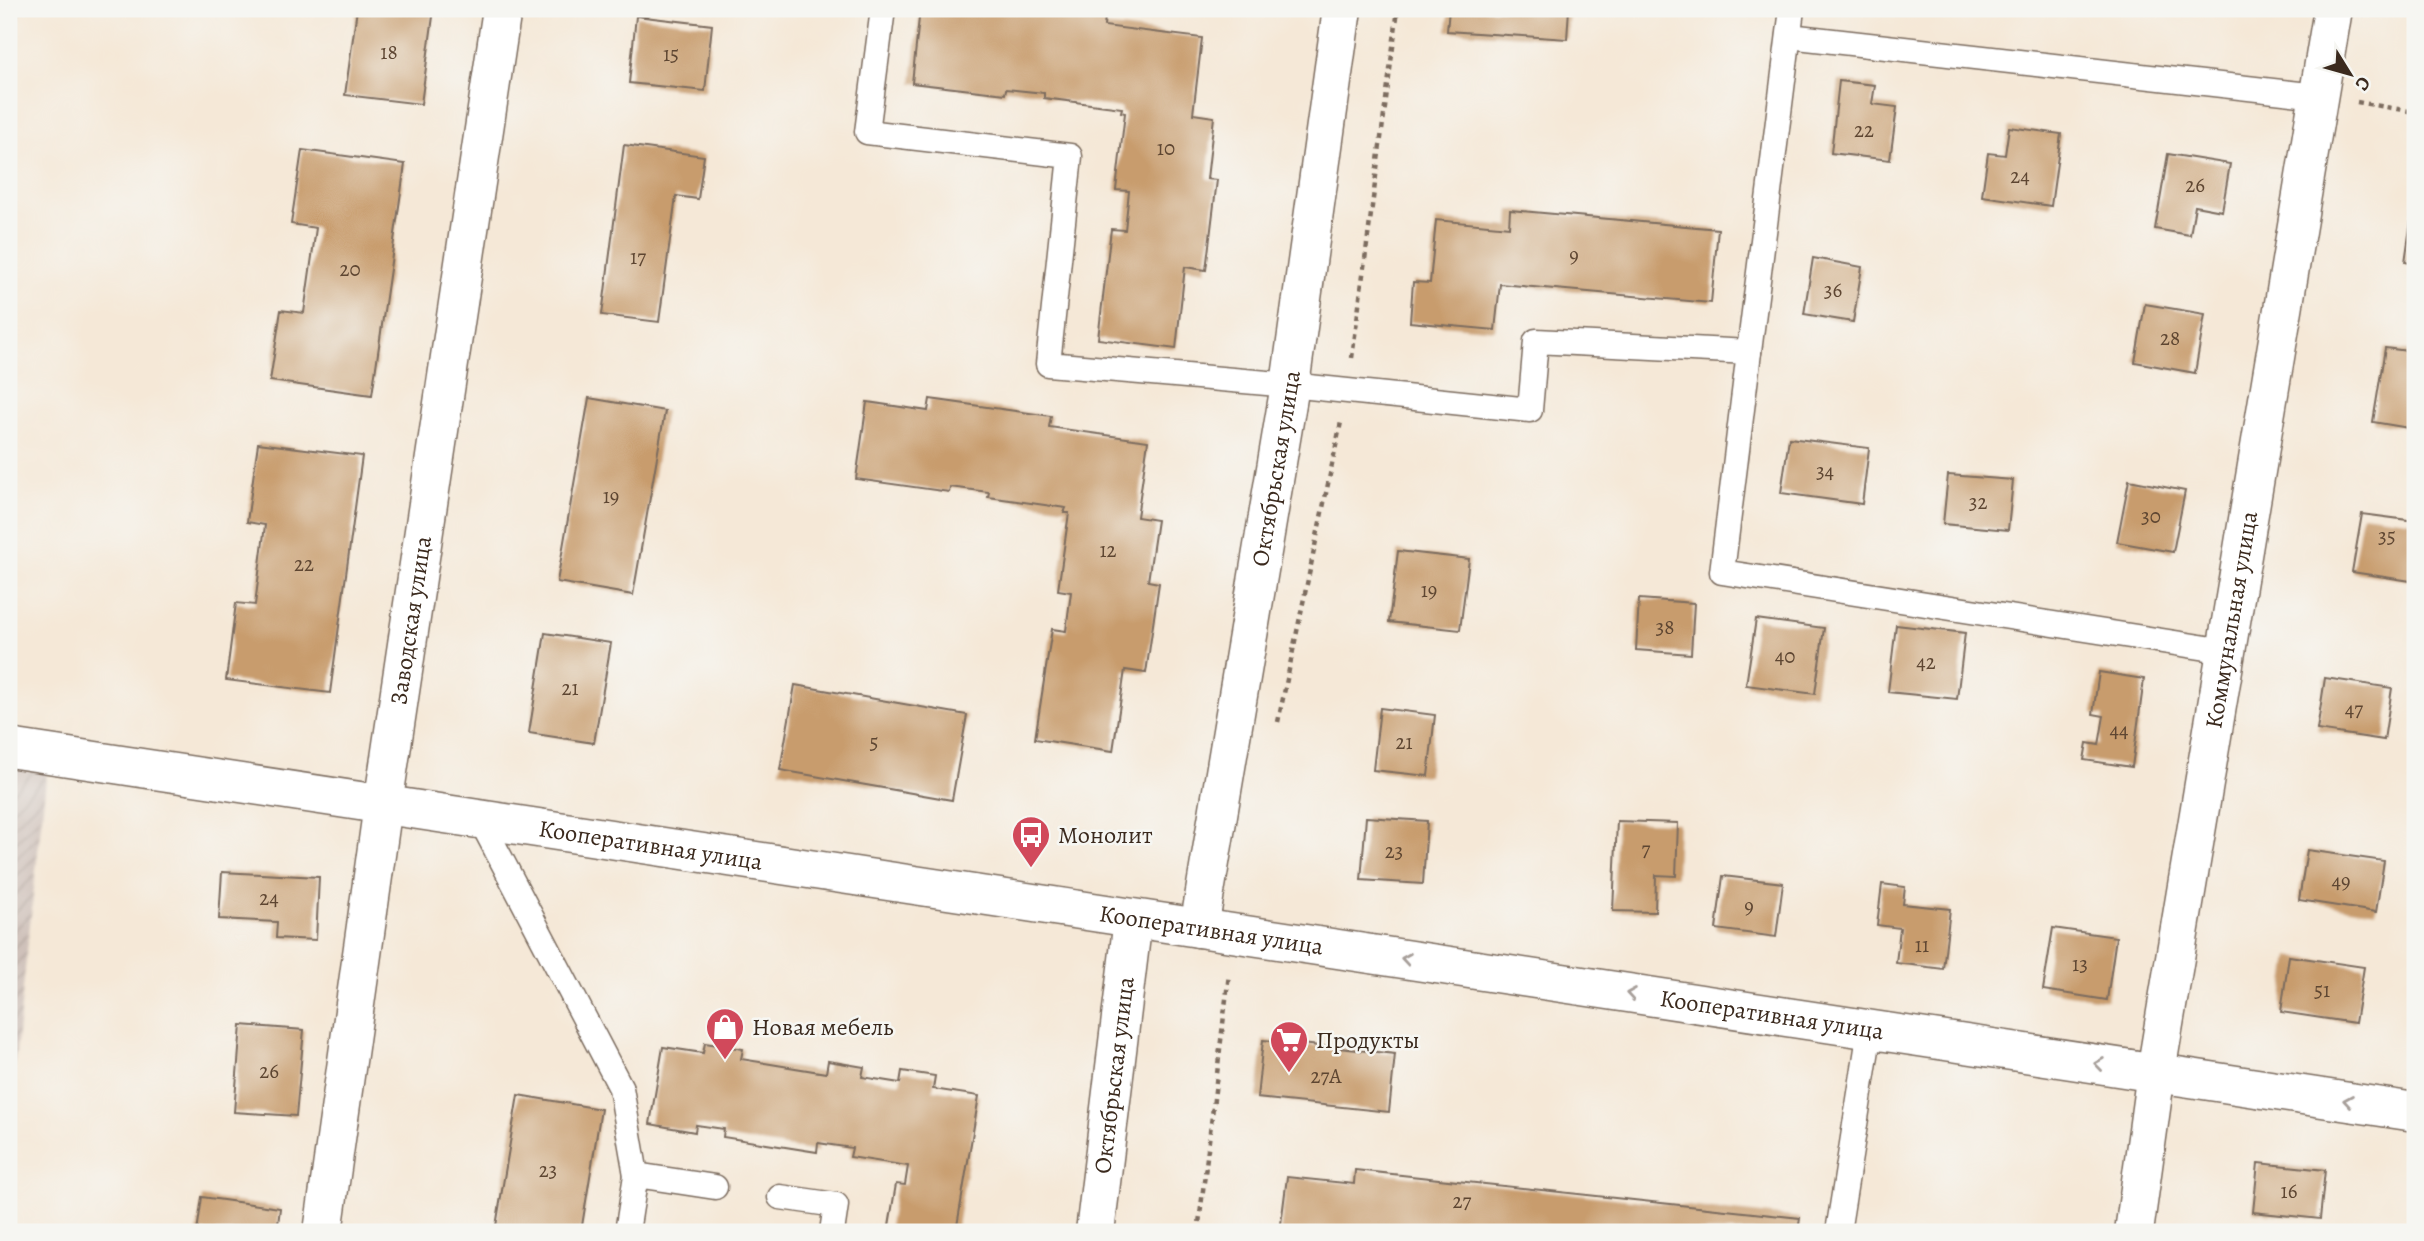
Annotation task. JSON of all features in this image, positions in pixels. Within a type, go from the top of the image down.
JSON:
[{"type":"street","name":"Заводская улица","points":[[323,1232],[383,805],[502,9]]},
{"type":"street","name":"Октябрьская улица","points":[[1216,930],[1342,9]]},
{"type":"street","name":"Коммунальная улица","points":[[2134,1232],[2155,1072],[2333,9]]},
{"type":"street","name":"Кооперативная улица","points":[[9,748],[2415,1112]]},
{"type":"street","name":"Октябрьская улица","points":[[1095,1232],[1133,919]]},
{"type":"lane","points":[[883,9],[867,132],[1070,156],[1048,364],[1530,410],[1536,341],[1748,352]]},
{"type":"lane","points":[[1792,9],[1722,572],[2226,651]]},
{"type":"lane","points":[[1789,36],[2318,96]]},
{"type":"lane","points":[[480,819],[621,1088],[636,1175],[627,1232]]},
{"type":"lane","points":[[1838,1232],[1870,1030]]},
{"type":"lane","points":[[636,1175],[715,1187]]},
{"type":"lane","points":[[780,1197],[836,1205],[832,1232]]},
{"type":"path","points":[[1276,730],[1348,391],[1398,9]]},
{"type":"path","points":[[2318,96],[2415,112]]},
{"type":"path","points":[[1198,1232],[1216,930]]},
{"type":"shaded area","points":[[9,9],[21,9],[9,78]]},
{"type":"shaded area","points":[[9,754],[48,760],[9,1115]]},
{"type":"building","points":[[357,9],[434,9],[421,104],[345,95]]},
{"type":"building","points":[[920,9],[982,14],[983,9],[1045,9],[1105,16],[1104,26],[1202,38],[1193,114],[1214,117],[1207,179],[1217,180],[1206,270],[1185,267],[1176,349],[1098,339],[1111,229],[1125,230],[1129,191],[1116,190],[1125,113],[1121,112],[1122,108],[1044,98],[1044,93],[1006,89],[1005,94],[912,83]]},
{"type":"building","points":[[1449,9],[1569,9],[1567,39],[1447,31]]},
{"type":"building","points":[[636,16],[712,25],[705,91],[629,83]]},
{"type":"building","points":[[1839,81],[1875,85],[1872,104],[1897,107],[1890,160],[1831,153]]},
{"type":"building","points":[[2009,127],[2061,134],[2051,206],[1982,196],[1988,153],[2005,155]]},
{"type":"building","points":[[624,145],[704,156],[698,199],[676,196],[659,322],[602,315]]},
{"type":"building","points":[[302,150],[405,164],[372,395],[270,381],[281,310],[304,313],[316,228],[291,224]]},
{"type":"building","points":[[2168,154],[2230,164],[2222,211],[2195,206],[2190,235],[2155,229]]},
{"type":"building","points":[[2415,201],[2415,264],[2405,262]]},
{"type":"building","points":[[1510,210],[1718,229],[1711,303],[1500,284],[1495,330],[1410,322],[1413,282],[1430,283],[1436,220],[1509,227]]},
{"type":"building","points":[[1813,258],[1862,267],[1853,322],[1804,314]]},
{"type":"building","points":[[2145,304],[2205,314],[2195,373],[2135,362]]},
{"type":"building","points":[[2385,348],[2415,352],[2415,429],[2373,422]]},
{"type":"building","points":[[589,398],[665,411],[633,595],[557,582]]},
{"type":"building","points":[[930,399],[1051,416],[1049,427],[1148,441],[1137,517],[1157,520],[1148,581],[1159,583],[1146,673],[1125,670],[1113,751],[1035,739],[1052,629],[1066,631],[1071,592],[1058,590],[1069,513],[1064,513],[1066,508],[988,497],[989,492],[950,487],[949,492],[856,479],[867,402],[928,411]]},
{"type":"building","points":[[1789,438],[1869,448],[1862,504],[1781,493]]},
{"type":"building","points":[[258,443],[362,456],[330,693],[226,680],[236,603],[255,605],[265,525],[247,522]]},
{"type":"building","points":[[1948,475],[2013,480],[2008,530],[1943,524]]},
{"type":"building","points":[[2129,480],[2185,491],[2173,552],[2117,542]]},
{"type":"building","points":[[2362,514],[2415,521],[2411,581],[2352,572]]},
{"type":"building","points":[[1398,551],[1469,559],[1460,630],[1389,622]]},
{"type":"building","points":[[1639,599],[1694,603],[1691,654],[1636,650]]},
{"type":"building","points":[[1756,619],[1824,628],[1815,694],[1746,685]]},
{"type":"building","points":[[1896,625],[1965,633],[1957,699],[1888,692]]},
{"type":"building","points":[[545,633],[611,643],[594,743],[529,733]]},
{"type":"building","points":[[2099,672],[2144,679],[2132,767],[2084,760],[2087,743],[2099,745],[2104,716],[2093,714]]},
{"type":"building","points":[[2325,678],[2392,688],[2384,740],[2317,730]]},
{"type":"building","points":[[795,685],[967,715],[952,800],[780,770]]},
{"type":"building","points":[[1380,708],[1435,715],[1428,776],[1373,770]]},
{"type":"building","points":[[1366,817],[1427,821],[1423,884],[1361,880]]},
{"type":"building","points":[[1617,821],[1678,823],[1676,876],[1656,875],[1655,912],[1613,911]]},
{"type":"building","points":[[2307,850],[2384,861],[2376,912],[2299,900]]},
{"type":"building","points":[[222,872],[319,877],[316,940],[276,938],[277,922],[219,919]]},
{"type":"building","points":[[1723,876],[1783,883],[1776,937],[1716,929]]},
{"type":"building","points":[[1882,884],[1905,887],[1903,904],[1950,909],[1943,969],[1896,963],[1900,928],[1877,925]]},
{"type":"building","points":[[2053,928],[2116,937],[2107,1000],[2043,990]]},
{"type":"building","points":[[2289,956],[2364,967],[2355,1023],[2281,1012]]},
{"type":"building","points":[[241,1025],[304,1030],[296,1116],[234,1112]]},
{"type":"building","points":[[1263,1040],[1395,1054],[1389,1112],[1257,1098]]},
{"type":"building","points":[[705,1043],[743,1049],[741,1059],[826,1073],[828,1061],[864,1067],[862,1077],[900,1083],[902,1071],[935,1076],[933,1089],[979,1096],[956,1232],[888,1232],[896,1184],[905,1185],[908,1166],[850,1157],[852,1148],[818,1143],[817,1152],[723,1137],[724,1129],[696,1125],[695,1132],[650,1124],[663,1047],[703,1053]]},
{"type":"building","points":[[518,1095],[601,1109],[581,1232],[495,1232]]},
{"type":"building","points":[[2258,1163],[2325,1170],[2320,1219],[2253,1212]]},
{"type":"building","points":[[1355,1170],[1800,1218],[1798,1232],[1280,1232],[1287,1177],[1354,1184]]},
{"type":"building","points":[[202,1197],[280,1208],[277,1232],[197,1232]]},
{"type":"place","name":"Монолит","points":[[1031,869]]},
{"type":"place","name":"Новая мебель","points":[[725,1061]]},
{"type":"place","name":"Продукты","points":[[1289,1074]]}]
